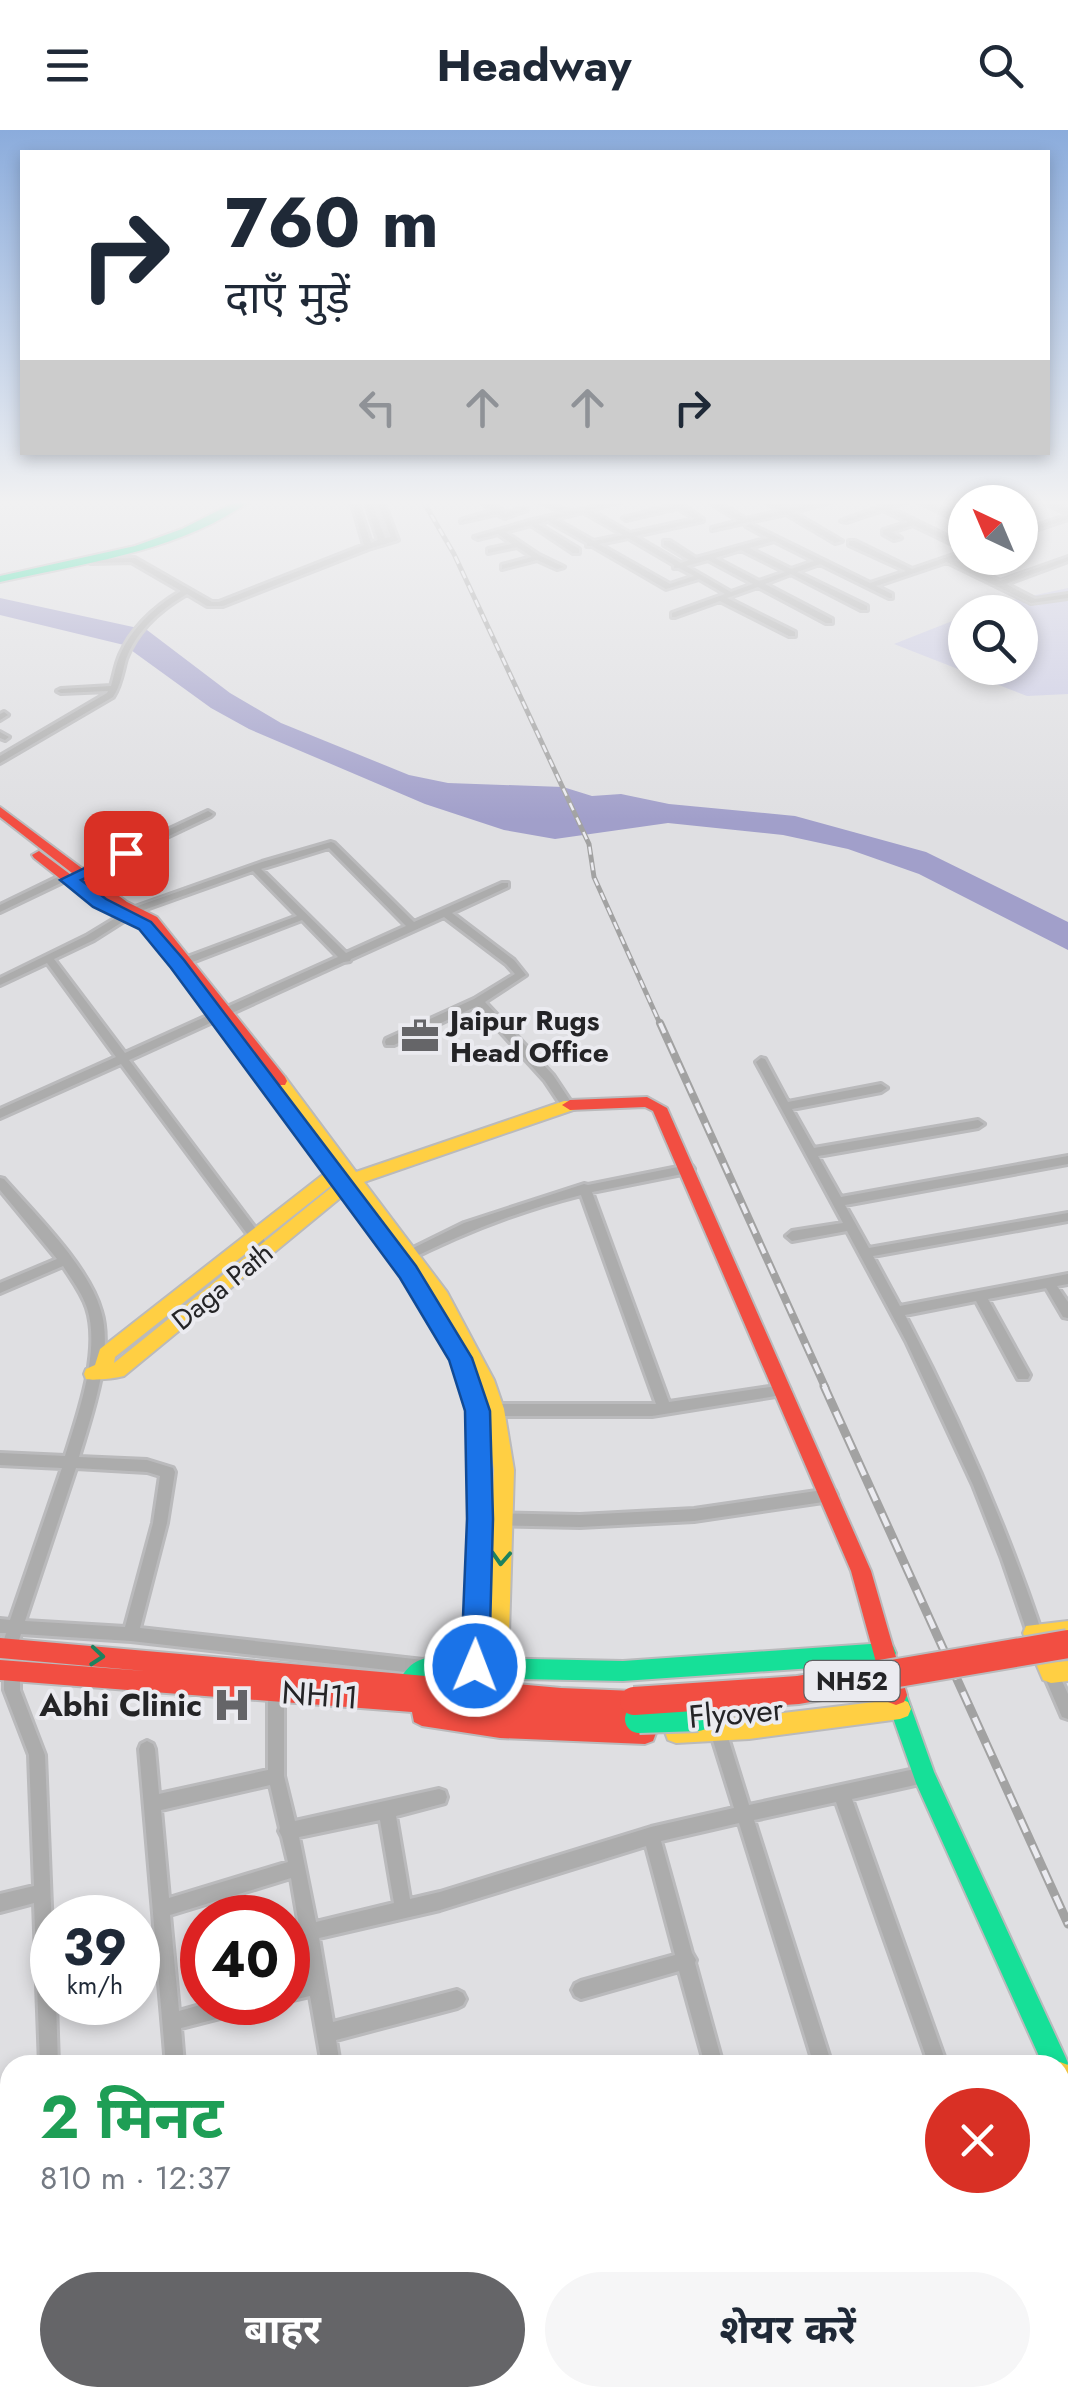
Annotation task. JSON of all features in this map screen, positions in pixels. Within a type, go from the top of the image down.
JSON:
[{"type":"main road","points":[[0,811],[100,903],[130,912],[182,962],[404,1257],[486,1410],[492,1519],[486,1666]]},
{"type":"main road","points":[[0,824],[72,877]]},
{"type":"main road","points":[[344,1176],[567,1106],[647,1102],[665,1116],[861,1571],[900,1708],[924,1775],[1051,2055]]},
{"type":"main road","name":"Daga Path","points":[[98,1372],[116,1372],[260,1243],[344,1176]]},
{"type":"main road","points":[[1034,1633],[1068,1631]]},
{"type":"main road","points":[[1034,1633],[1062,1668]]},
{"type":"main road","name":"Flyover","points":[[636,1710],[788,1692],[1068,1644]]},
{"type":"main road","points":[[885,1653],[639,1670],[486,1666],[411,1683],[424,1716],[500,1727],[618,1733],[718,1731],[900,1708]]},
{"type":"main road","name":"NH52","points":[[6,1660],[411,1683]]},
{"type":"main road","name":"NH11","points":[[6,1660],[276,1692],[411,1683]]},
{"type":"main road","name":"Flyover","points":[[411,1683],[636,1710],[795,1708],[1062,1668]]},
{"type":"street","points":[[0,760],[90,710],[115,688],[125,651],[161,607]]},
{"type":"street","points":[[675,615],[695,607]]},
{"type":"street","points":[[745,607],[792,634]]},
{"type":"street","points":[[802,607],[829,621]]},
{"type":"street","points":[[61,691],[115,688]]},
{"type":"street","points":[[0,908],[208,814]]},
{"type":"street","points":[[0,982],[130,912],[331,845],[414,928]]},
{"type":"street","points":[[255,868],[346,959]]},
{"type":"street","points":[[0,1114],[505,885]]},
{"type":"street","points":[[390,1042],[478,1001],[521,975],[510,962],[444,912]]},
{"type":"street","points":[[182,962],[302,917]]},
{"type":"street","points":[[48,958],[260,1243]]},
{"type":"street","points":[[478,1001],[549,1078],[567,1106]]},
{"type":"street","points":[[761,1062],[967,1454],[1008,1553],[1034,1633]]},
{"type":"street","points":[[785,1106],[881,1088]]},
{"type":"street","points":[[810,1153],[978,1124]]},
{"type":"street","points":[[836,1202],[1068,1160]]},
{"type":"street","points":[[404,1257],[524,1203],[688,1169]]},
{"type":"street","points":[[0,1182],[64,1261],[94,1307],[98,1332],[98,1372],[72,1464],[6,1660],[37,1755],[49,2055]]},
{"type":"street","points":[[584,1188],[664,1408]]},
{"type":"street","points":[[864,1254],[1068,1217]]},
{"type":"street","points":[[792,1236],[849,1226]]},
{"type":"street","points":[[0,1288],[64,1261]]},
{"type":"street","points":[[895,1312],[1068,1279]]},
{"type":"street","points":[[1049,1283],[1068,1314]]},
{"type":"street","points":[[980,1297],[1024,1375]]},
{"type":"street","points":[[486,1410],[664,1408],[783,1390]]},
{"type":"street","points":[[0,1458],[147,1466],[168,1472],[160,1524],[131,1634]]},
{"type":"street","points":[[492,1519],[694,1515],[830,1495]]},
{"type":"street","points":[[6,1660],[131,1634],[411,1683]]},
{"type":"street","points":[[1062,1668],[1068,1712]]},
{"type":"street","points":[[276,1692],[276,1776],[303,1895]]},
{"type":"street","points":[[718,1731],[821,2055]]},
{"type":"street","points":[[147,1749],[159,1895]]},
{"type":"street","points":[[310,1932],[402,1910],[651,1835],[924,1775]]},
{"type":"street","points":[[151,1804],[276,1776]]},
{"type":"street","points":[[841,1792],[934,2055]]},
{"type":"street","points":[[287,1831],[439,1797]]},
{"type":"street","points":[[387,1810],[402,1910]]},
{"type":"street","points":[[651,1835],[711,2055]]},
{"type":"street","points":[[174,2055],[160,1909],[298,1868]]},
{"type":"street","points":[[0,1903],[42,1892]]},
{"type":"street","points":[[310,1938],[329,2055]]},
{"type":"street","points":[[581,1990],[687,1960]]},
{"type":"street","points":[[310,1986],[318,1984]]},
{"type":"street","points":[[326,2033],[458,1998]]},
{"type":"street","points":[[170,2022],[180,2019]]},
{"type":"shaded area","points":[[1038,607],[1068,607],[1068,694],[1027,696],[999,685],[1038,685]]},
{"type":"shaded area","points":[[948,623],[948,665],[894,644]]},
{"type":"water","points":[[0,607],[43,607],[147,630],[230,693],[281,723],[409,775],[448,783],[563,787],[592,796],[621,794],[669,804],[795,816],[926,852],[1068,922],[1068,950],[919,874],[848,849],[783,835],[668,823],[555,839],[504,830],[425,804],[249,729],[211,708],[124,645],[0,615]]},
{"type":"railway","points":[[479,607],[589,844],[594,877],[661,1026]]},
{"type":"railway","points":[[660,1023],[826,1389]]},
{"type":"railway","points":[[824,1386],[1068,1924]]},
{"type":"traffic: fast","points":[[412,1278],[460,1359],[477,1411],[480,1519],[475,1666]]},
{"type":"traffic: fast","points":[[409,1683],[423,1667],[623,1671],[885,1653]]},
{"type":"traffic: fast","points":[[896,1695],[924,1775],[1051,2055]]},
{"type":"traffic: fast","points":[[639,1719],[698,1717]]},
{"type":"traffic: slow","points":[[279,1081],[441,1297],[485,1380],[495,1409],[504,1470],[497,1666]]},
{"type":"traffic: slow","points":[[93,1374],[104,1369],[117,1371],[130,1362],[353,1179],[570,1105]]},
{"type":"traffic: slow","points":[[104,1369],[106,1354],[344,1167]]},
{"type":"traffic: slow","points":[[1068,1631],[1034,1633],[1051,1673],[1068,1671]]},
{"type":"traffic: slow","points":[[676,1732],[749,1728],[900,1709]]},
{"type":"traffic: jam","points":[[0,811],[122,905],[152,920],[279,1081]]},
{"type":"traffic: jam","points":[[39,855],[101,904]]},
{"type":"traffic: jam","points":[[570,1105],[647,1102],[659,1108],[861,1571],[896,1695]]},
{"type":"traffic: jam","points":[[634,1701],[798,1690],[1068,1644]]},
{"type":"traffic: jam","points":[[0,1648],[561,1698],[634,1701]]},
{"type":"traffic: jam","points":[[0,1670],[639,1719]]},
{"type":"traffic: jam","points":[[422,1715],[500,1727],[645,1733]]},
{"type":"place","name":"Jaipur Rugs Head Office","points":[[420,1036]]},
{"type":"place","name":"Abhi Clinic","points":[[232,1705]]},
{"type":"route","points":[[126,853],[69,880],[100,903],[145,926],[178,964],[408,1272],[460,1358],[478,1411],[480,1519],[475,1666]]}]
